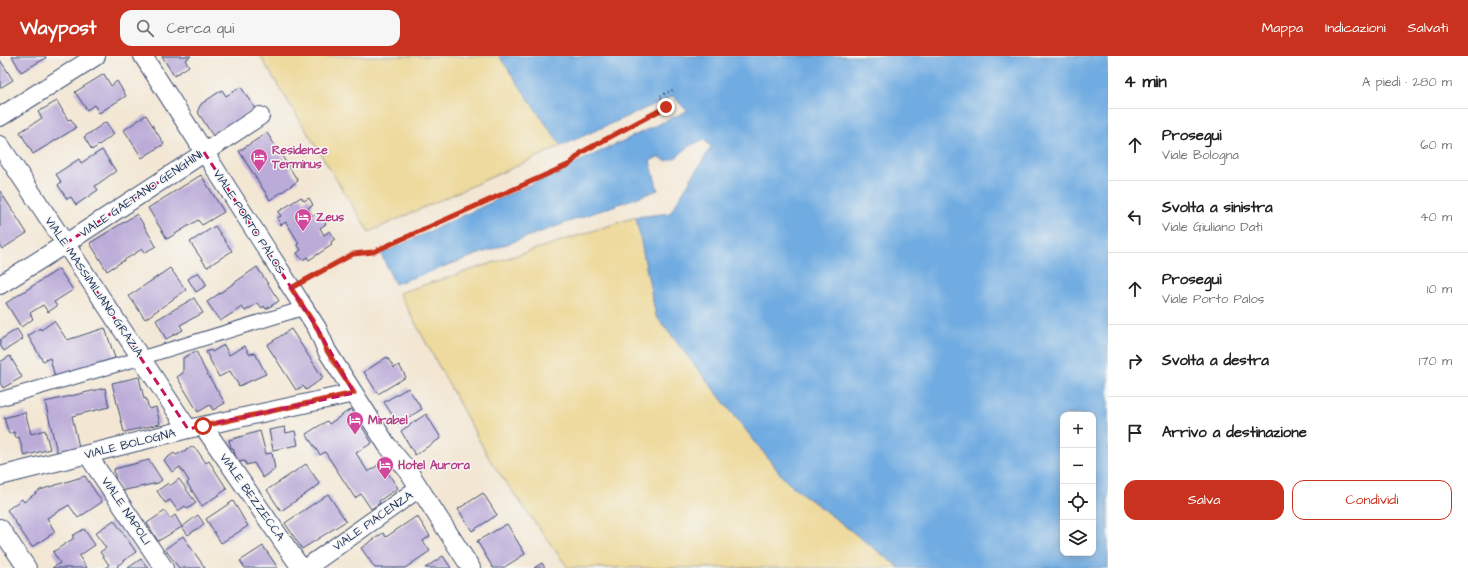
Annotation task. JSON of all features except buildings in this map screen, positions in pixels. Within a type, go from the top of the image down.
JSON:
[{"type":"street","points":[[0,117],[96,56]]},
{"type":"street","name":"VIALE PORTO PALOS","points":[[143,56],[317,328],[327,351],[386,445],[409,472],[471,568]]},
{"type":"street","name":"VIALE GAETANO GENGHINI","points":[[0,285],[260,116]]},
{"type":"street","name":"VIALE MASSIMILIANO GRAZIA","points":[[0,146],[141,358],[196,428]]},
{"type":"street","points":[[0,399],[304,308]]},
{"type":"street","name":"VIALE BOLOGNA","points":[[0,476],[196,428],[354,393]]},
{"type":"street","name":"VIALE BEZZECCA","points":[[196,428],[301,568]]},
{"type":"street","name":"VIALE NAPOLI","points":[[87,454],[164,568]]},
{"type":"street","name":"VIALE PIACENZA","points":[[306,568],[419,488]]},
{"type":"street","points":[[0,528],[27,568]]},
{"type":"path","points":[[291,288],[353,254],[373,252],[570,164],[582,152],[666,107],[660,96],[675,89]]},
{"type":"highlighted area","points":[[204,152],[317,328],[354,393],[188,429],[65,244]]},
{"type":"sand","points":[[260,56],[499,56],[561,146],[369,232]]},
{"type":"sand","points":[[636,217],[656,316],[786,481],[900,568],[568,568],[491,462],[399,293]]},
{"type":"water","points":[[499,56],[1108,56],[1108,568],[900,568],[786,481],[656,316],[636,217],[670,213],[711,147],[704,140],[691,145],[675,158],[666,161],[658,157],[650,161],[658,190],[395,284],[381,254],[687,111],[673,96],[561,146]]},
{"type":"place","name":"Residence Terminus","points":[[259,172]]},
{"type":"place","name":"Zeus","points":[[303,232]]},
{"type":"place","name":"Mirabel","points":[[355,435]]},
{"type":"place","name":"Hotel Aurora","points":[[385,480]]},
{"type":"route","points":[[203,426],[354,393],[327,351],[317,328],[291,288],[353,254],[373,252],[570,164],[582,152],[666,107]]}]
